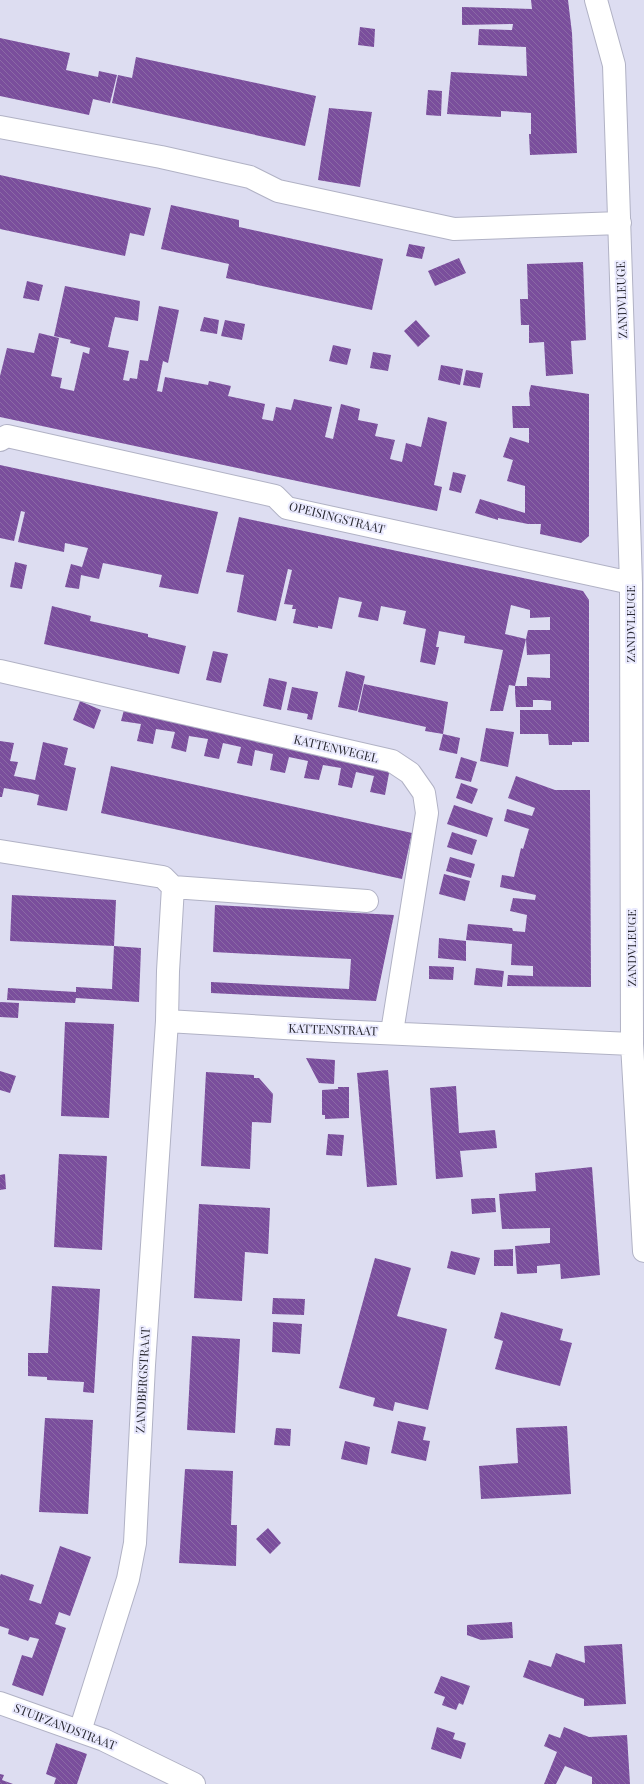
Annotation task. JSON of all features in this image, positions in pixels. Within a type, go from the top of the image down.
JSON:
[{"type":"street","name":"ZANDVLEUGE","points":[[596,0],[614,65],[631,583],[632,1044],[644,1251]]},
{"type":"street","points":[[0,127],[183,162],[250,177],[278,191],[454,229],[620,223]]},
{"type":"street","name":"OPEISINGSTRAAT","points":[[0,440],[7,436],[275,496],[286,508],[631,583]]},
{"type":"street","name":"KATTENWEGEL","points":[[0,671],[392,762],[410,773],[424,793],[427,813],[392,1032]]},
{"type":"street","points":[[0,851],[163,878],[173,888],[367,900]]},
{"type":"street","points":[[167,1021],[168,971],[173,888]]},
{"type":"street","name":"KATTENSTRAAT","points":[[167,1021],[632,1044]]},
{"type":"street","name":"ZANDBERGSTRAAT","points":[[80,1731],[128,1578],[135,1542],[144,1365],[167,1021]]},
{"type":"street","name":"STUIFZANDSTRAAT","points":[[0,1703],[104,1740],[194,1784]]},
{"type":"building","points":[[531,0],[568,0],[572,33],[577,153],[530,155],[529,134],[531,134],[531,113],[501,111],[501,117],[447,114],[451,72],[527,76],[526,47],[478,45],[479,29],[512,30],[513,24],[462,25],[462,7],[532,9]]},
{"type":"building","points":[[360,27],[375,29],[374,47],[358,45]]},
{"type":"building","points":[[0,38],[70,53],[66,70],[98,77],[99,71],[117,75],[110,103],[93,99],[89,115],[0,96]]},
{"type":"building","points":[[136,57],[316,96],[305,146],[112,103],[118,75],[132,78]]},
{"type":"building","points":[[428,90],[442,91],[441,116],[426,115]]},
{"type":"building","points":[[329,108],[372,112],[360,187],[318,180]]},
{"type":"building","points":[[0,175],[151,208],[144,236],[130,233],[125,256],[0,229]]},
{"type":"building","points":[[171,205],[239,220],[239,227],[383,259],[372,310],[226,278],[229,264],[161,249]]},
{"type":"building","points":[[409,244],[425,247],[422,259],[406,256]]},
{"type":"building","points":[[459,258],[466,273],[435,286],[428,271]]},
{"type":"building","points":[[583,262],[586,340],[571,341],[573,374],[546,376],[544,342],[529,343],[529,325],[521,325],[520,299],[528,299],[527,264]]},
{"type":"building","points":[[27,281],[43,285],[39,301],[23,298]]},
{"type":"building","points":[[65,286],[140,301],[138,321],[115,317],[108,347],[129,351],[123,380],[129,381],[130,378],[137,379],[140,360],[148,361],[159,306],[179,310],[168,363],[163,361],[157,391],[162,392],[165,377],[208,385],[209,381],[231,386],[228,396],[265,404],[262,419],[273,421],[276,407],[291,410],[294,399],[332,407],[325,437],[333,439],[341,404],[360,409],[358,420],[378,424],[375,436],[395,440],[390,459],[402,462],[406,443],[421,447],[428,417],[447,422],[434,485],[442,487],[437,511],[0,417],[0,376],[7,348],[34,353],[39,333],[59,338],[51,376],[62,378],[60,388],[74,391],[83,352],[89,354],[90,348],[70,343],[71,340],[54,336]]},
{"type":"building","points":[[204,317],[219,320],[217,334],[200,331]]},
{"type":"building","points":[[225,320],[245,324],[242,340],[221,336]]},
{"type":"building","points":[[416,320],[430,336],[418,347],[404,331]]},
{"type":"building","points":[[333,345],[351,349],[347,365],[329,361]]},
{"type":"building","points":[[373,352],[391,355],[388,371],[370,368]]},
{"type":"building","points":[[441,365],[463,369],[460,385],[438,380]]},
{"type":"building","points":[[466,370],[483,373],[480,388],[463,385]]},
{"type":"building","points":[[531,385],[589,394],[589,536],[581,543],[540,534],[541,524],[528,524],[498,518],[498,520],[475,513],[480,499],[525,513],[525,486],[507,481],[513,460],[503,457],[510,437],[529,443],[529,428],[513,428],[512,406],[530,406],[529,393]]},
{"type":"building","points":[[0,465],[218,512],[198,594],[159,587],[162,575],[103,563],[99,579],[81,575],[79,589],[65,587],[71,564],[82,567],[88,548],[65,543],[64,552],[18,542],[25,512],[21,511],[14,541],[0,538]]},
{"type":"building","points":[[453,472],[466,475],[461,493],[449,490]]},
{"type":"building","points":[[239,517],[583,591],[589,600],[589,742],[572,742],[572,745],[549,745],[548,734],[520,734],[520,710],[551,710],[551,701],[533,700],[533,707],[516,707],[515,686],[509,685],[503,711],[490,711],[503,650],[464,643],[465,636],[439,631],[436,647],[439,647],[435,665],[420,662],[426,629],[403,624],[406,611],[381,606],[378,621],[358,617],[362,602],[339,597],[332,629],[293,623],[296,609],[292,609],[293,605],[284,604],[292,570],[288,569],[276,621],[237,612],[244,575],[226,572]],"holes":[[[511,605],[530,610],[530,618],[550,617],[550,630],[528,630],[526,639],[505,634]],[[526,639],[527,655],[550,654],[550,678],[527,677],[527,686],[515,686]]]},
{"type":"building","points":[[15,562],[27,565],[22,589],[10,587]]},
{"type":"building","points":[[52,606],[91,616],[90,621],[148,634],[148,637],[186,646],[179,674],[44,644]]},
{"type":"building","points":[[213,651],[228,654],[221,683],[206,680]]},
{"type":"building","points":[[346,671],[365,676],[357,711],[338,707]]},
{"type":"building","points":[[269,678],[287,682],[281,710],[263,706]]},
{"type":"building","points":[[364,684],[448,702],[443,734],[425,731],[426,727],[358,712]]},
{"type":"building","points":[[292,687],[318,692],[312,720],[307,719],[308,714],[287,710]]},
{"type":"building","points":[[80,701],[101,710],[94,729],[73,720]]},
{"type":"building","points":[[124,710],[390,768],[385,795],[370,792],[374,776],[356,772],[352,788],[338,785],[341,768],[323,765],[319,780],[304,778],[308,761],[289,757],[285,773],[270,770],[273,754],[255,750],[252,766],[237,763],[241,747],[223,743],[219,759],[204,756],[208,739],[189,736],[186,752],[171,748],[175,732],[156,729],[153,744],[137,741],[141,724],[121,721]]},
{"type":"building","points":[[486,728],[514,732],[508,767],[480,761]]},
{"type":"building","points":[[443,734],[460,738],[457,754],[439,750]]},
{"type":"building","points":[[0,741],[14,743],[10,761],[18,762],[14,776],[35,780],[43,742],[68,748],[64,765],[76,768],[67,811],[37,805],[39,795],[32,793],[4,788],[2,797],[0,797]]},
{"type":"building","points":[[461,757],[477,762],[471,782],[455,778]]},
{"type":"building","points":[[111,766],[412,833],[402,879],[101,813]]},
{"type":"building","points":[[516,776],[555,790],[590,790],[591,987],[507,986],[508,975],[533,976],[533,966],[511,965],[512,944],[466,940],[468,924],[512,928],[513,931],[525,932],[527,915],[510,911],[513,898],[535,900],[536,895],[500,887],[502,875],[514,877],[521,848],[523,849],[529,829],[504,821],[507,809],[532,816],[535,808],[508,798]]},
{"type":"building","points":[[461,783],[478,789],[472,804],[456,798]]},
{"type":"building","points":[[454,805],[493,818],[487,837],[447,824]]},
{"type":"building","points":[[452,832],[477,840],[472,855],[447,847]]},
{"type":"building","points":[[450,857],[475,864],[471,878],[446,871]]},
{"type":"building","points":[[444,874],[470,881],[465,901],[439,894]]},
{"type":"building","points":[[12,895],[116,900],[114,946],[10,941]]},
{"type":"building","points":[[215,905],[394,915],[376,1001],[211,993],[211,982],[349,989],[351,959],[213,952]]},
{"type":"building","points":[[439,938],[466,941],[466,961],[438,958]]},
{"type":"building","points":[[114,946],[141,948],[139,1002],[76,998],[75,1003],[7,1000],[8,988],[76,992],[76,987],[112,989]]},
{"type":"building","points":[[429,966],[454,967],[453,980],[429,979]]},
{"type":"building","points":[[476,968],[504,971],[502,987],[474,985]]},
{"type":"building","points":[[0,1002],[19,1003],[18,1018],[0,1017]]},
{"type":"building","points":[[65,1022],[114,1024],[109,1118],[61,1116]]},
{"type":"building","points":[[306,1058],[335,1060],[334,1084],[319,1083]]},
{"type":"building","points":[[388,1070],[397,1185],[367,1187],[357,1073]]},
{"type":"building","points":[[0,1071],[16,1076],[10,1093],[0,1090]]},
{"type":"building","points":[[206,1072],[254,1075],[254,1078],[259,1078],[273,1094],[271,1123],[252,1122],[250,1169],[201,1166]]},
{"type":"building","points":[[456,1086],[459,1133],[495,1130],[497,1148],[460,1151],[463,1177],[436,1179],[430,1088]]},
{"type":"building","points":[[338,1087],[349,1087],[349,1118],[325,1119],[325,1115],[322,1115],[322,1090],[338,1089]]},
{"type":"building","points":[[328,1134],[344,1135],[342,1156],[326,1155]]},
{"type":"building","points":[[59,1154],[107,1156],[102,1250],[54,1247]]},
{"type":"building","points":[[592,1167],[600,1275],[561,1279],[560,1264],[537,1266],[537,1273],[517,1274],[515,1246],[550,1243],[550,1228],[502,1229],[499,1194],[536,1191],[535,1173]]},
{"type":"building","points":[[5,1174],[6,1189],[0,1190],[0,1175]]},
{"type":"building","points":[[495,1198],[496,1212],[472,1214],[471,1199]]},
{"type":"building","points":[[199,1204],[270,1208],[268,1254],[245,1252],[242,1301],[194,1298]]},
{"type":"building","points":[[513,1249],[513,1266],[494,1266],[494,1250]]},
{"type":"building","points":[[451,1251],[480,1258],[475,1275],[447,1268]]},
{"type":"building","points":[[375,1258],[411,1268],[397,1316],[447,1329],[428,1410],[395,1402],[393,1411],[373,1406],[375,1398],[339,1388]]},
{"type":"building","points":[[52,1286],[100,1289],[94,1393],[83,1392],[84,1382],[47,1380],[47,1377],[28,1376],[28,1353],[48,1353]]},
{"type":"building","points":[[273,1298],[305,1299],[304,1315],[272,1314]]},
{"type":"building","points":[[501,1312],[563,1329],[560,1340],[572,1343],[560,1386],[495,1369],[503,1341],[494,1338]]},
{"type":"building","points":[[273,1322],[302,1324],[300,1354],[272,1352]]},
{"type":"building","points":[[192,1336],[240,1339],[235,1433],[187,1430]]},
{"type":"building","points":[[45,1418],[93,1420],[88,1514],[39,1512]]},
{"type":"building","points":[[398,1421],[426,1427],[423,1440],[430,1441],[426,1461],[391,1453]]},
{"type":"building","points":[[567,1426],[571,1494],[481,1499],[479,1466],[518,1463],[516,1428]]},
{"type":"building","points":[[276,1428],[291,1429],[290,1446],[274,1445]]},
{"type":"building","points":[[345,1441],[370,1447],[367,1465],[341,1459]]},
{"type":"building","points":[[185,1469],[233,1471],[231,1525],[237,1525],[236,1566],[179,1563]]},
{"type":"building","points":[[268,1528],[281,1543],[270,1554],[256,1539]]},
{"type":"building","points":[[60,1546],[91,1557],[70,1616],[59,1612],[55,1624],[66,1628],[43,1696],[12,1685],[22,1655],[32,1658],[39,1639],[30,1637],[28,1641],[8,1634],[9,1629],[0,1626],[0,1576],[1,1574],[34,1585],[29,1600],[41,1604]]},
{"type":"building","points":[[512,1622],[513,1638],[481,1640],[467,1635],[467,1625]]},
{"type":"building","points":[[622,1644],[626,1704],[584,1706],[584,1699],[523,1677],[529,1660],[551,1667],[556,1653],[585,1663],[584,1646]]},
{"type":"building","points":[[441,1676],[470,1686],[463,1705],[459,1703],[456,1710],[442,1705],[445,1697],[434,1693]]},
{"type":"building","points":[[437,1727],[455,1733],[453,1739],[466,1743],[461,1759],[431,1749]]},
{"type":"building","points":[[564,1727],[589,1737],[627,1735],[630,1784],[592,1784],[592,1777],[565,1766],[556,1784],[544,1784],[557,1752],[544,1746],[549,1734],[560,1738]]},
{"type":"building","points":[[56,1743],[87,1754],[77,1784],[54,1784],[56,1778],[46,1774]]},
{"type":"building","points":[[0,1774],[4,1775],[2,1780],[13,1784],[0,1784]]}]
